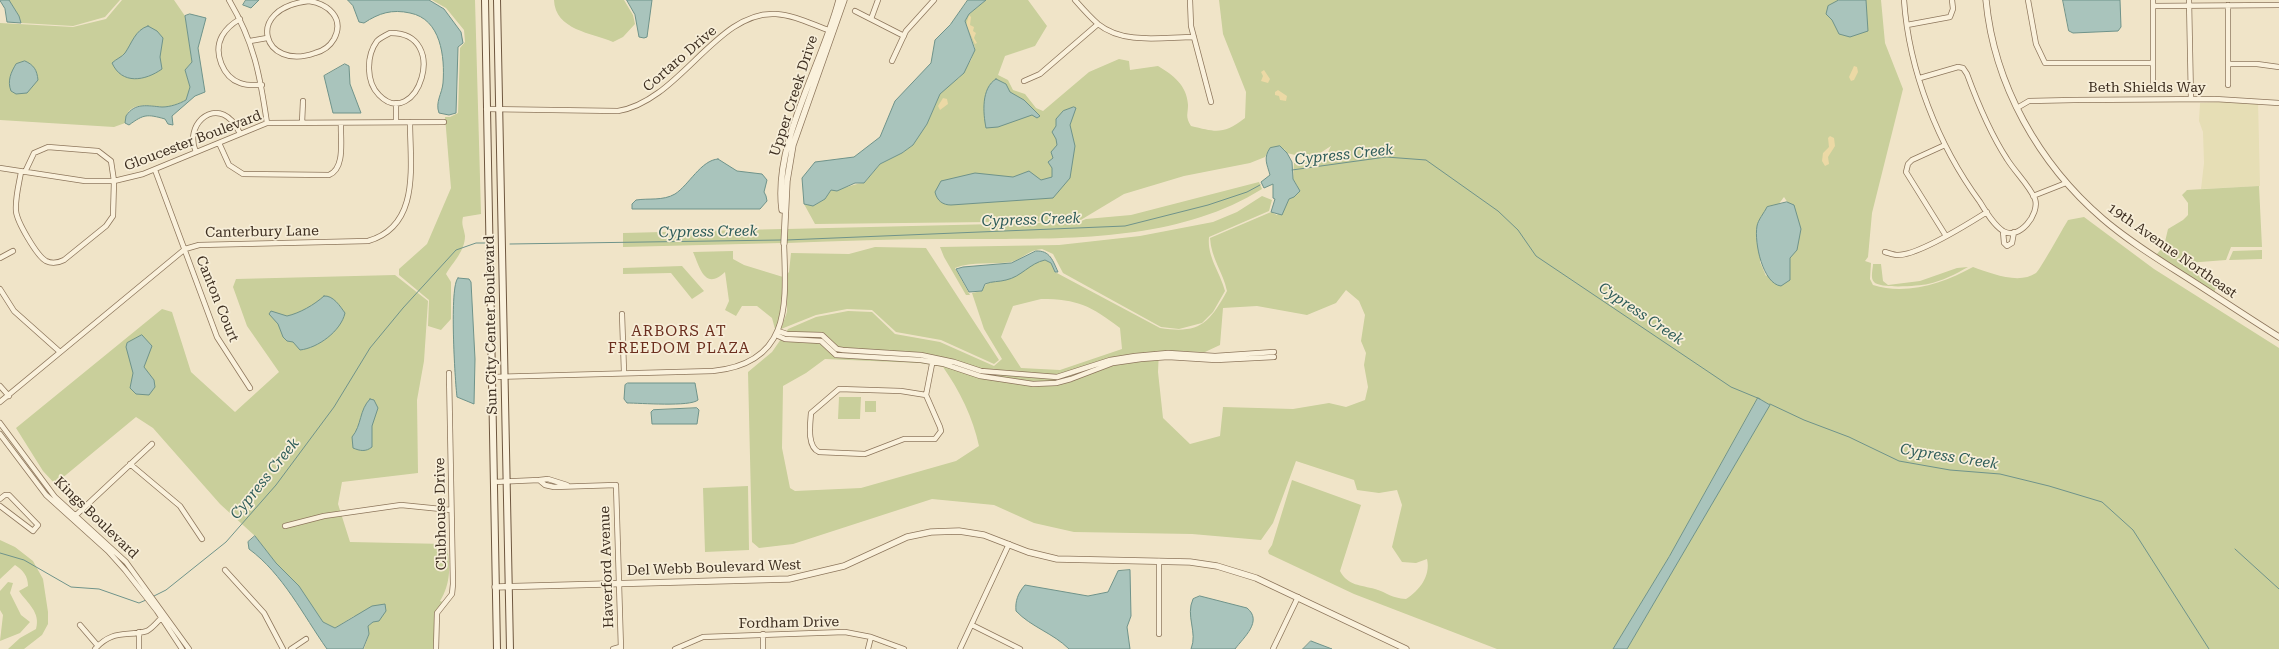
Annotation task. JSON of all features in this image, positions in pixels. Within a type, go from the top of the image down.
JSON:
[{"type":"main road","name":"Sun City Center Boulevard","points":[[485,0],[497,649]]},
{"type":"main road","name":"Sun City Center Boulevard","points":[[498,0],[510,649]]},
{"type":"street","points":[[229,0],[250,41],[262,85],[267,123]]},
{"type":"street","name":"Upper Creek Drive","points":[[492,377],[729,370],[741,366],[762,353],[777,333],[783,319],[786,299],[784,225],[789,169],[793,145],[831,31],[839,0]]},
{"type":"street","name":"Upper Creek Drive","points":[[831,31],[844,0]]},
{"type":"street","points":[[871,19],[878,0]]},
{"type":"street","points":[[892,61],[904,36],[934,0]]},
{"type":"street","points":[[1074,0],[1098,24],[1114,33],[1127,37],[1194,37]]},
{"type":"street","points":[[1190,0],[1194,37],[1211,102]]},
{"type":"street","points":[[1904,0],[1907,25],[1920,78],[1945,145],[1973,193],[2004,231],[2004,243],[2007,246],[2012,243],[2014,232]]},
{"type":"street","points":[[1907,25],[1950,17],[1953,9],[1952,0]]},
{"type":"street","name":"19th Avenue Northeast","points":[[1986,0],[1994,47],[2017,108],[2049,162],[2066,183],[2104,220],[2144,250],[2279,337]]},
{"type":"street","points":[[2028,0],[2036,44],[2045,63],[2153,63]]},
{"type":"street","points":[[2153,0],[2153,86]]},
{"type":"street","points":[[299,2],[321,3],[334,13],[338,23],[337,34],[332,42],[326,48],[310,55],[292,56],[281,54],[273,47],[267,38],[266,29],[275,14],[299,2]]},
{"type":"street","points":[[2153,6],[2189,3],[2279,5]]},
{"type":"street","points":[[2189,3],[2191,100]]},
{"type":"street","points":[[2228,5],[2228,85]]},
{"type":"street","points":[[855,11],[904,36]]},
{"type":"street","name":"Cortaro Drive","points":[[486,109],[618,111],[632,109],[654,97],[741,21],[760,15],[775,14],[793,17],[831,31]]},
{"type":"street","points":[[240,19],[222,35],[220,43],[221,62],[226,72],[239,83],[262,85]]},
{"type":"street","points":[[1024,81],[1040,74],[1098,24]]},
{"type":"street","points":[[390,33],[403,33],[415,41],[419,47],[423,72],[420,84],[410,99],[396,103],[384,101],[376,92],[369,78],[369,61],[372,50],[378,40],[390,33]]},
{"type":"street","points":[[250,41],[267,38]]},
{"type":"street","points":[[2228,64],[2257,64],[2279,67]]},
{"type":"street","points":[[1920,78],[1958,67],[1963,68],[1996,141],[2035,200],[2034,213],[2027,224],[2020,230],[2014,232],[2004,231]]},
{"type":"street","name":"Beth Shields Way","points":[[2017,108],[2029,101],[2191,100],[2279,104]]},
{"type":"street","points":[[302,123],[303,101]]},
{"type":"street","points":[[396,103],[396,122]]},
{"type":"street","points":[[196,152],[193,145],[193,130],[201,119],[207,115],[216,113],[224,115],[231,120],[240,133]]},
{"type":"street","name":"Canterbury Lane","points":[[0,402],[185,249],[200,245],[368,241],[381,236],[395,226],[408,205],[410,122]]},
{"type":"street","name":"Gloucester Boulevard","points":[[0,168],[85,181],[114,181],[133,178],[155,170],[240,133],[267,123],[444,122]]},
{"type":"street","points":[[219,143],[229,165],[243,174],[329,175],[333,173],[340,163],[341,123]]},
{"type":"street","points":[[1945,145],[1912,160],[1908,164],[1906,172],[1946,236]]},
{"type":"street","points":[[52,147],[91,149],[101,152],[109,158],[113,167],[114,181],[114,212],[109,223],[67,258],[52,263],[40,256],[18,220],[16,205],[23,172],[31,156],[42,148],[52,147]]},
{"type":"street","name":"Canton Court","points":[[155,170],[217,337],[250,388]]},
{"type":"street","points":[[2033,196],[2066,183]]},
{"type":"street","points":[[1885,252],[1897,255],[1906,253],[1946,236],[1987,212]]},
{"type":"street","points":[[0,258],[13,251]]},
{"type":"street","points":[[0,289],[14,311],[60,352]]},
{"type":"street","points":[[622,314],[624,372]]},
{"type":"street","points":[[777,333],[822,335],[837,349],[843,350],[933,359],[981,371],[1057,377],[1110,360],[1136,356],[1168,353],[1215,356],[1274,355]]},
{"type":"street","points":[[933,359],[980,376],[1044,384],[1081,376],[1113,363],[1141,359],[1168,358],[1216,360],[1266,355]]},
{"type":"street","points":[[926,395],[901,391],[840,389],[811,414],[811,444],[814,450],[819,452],[865,454],[904,439],[935,439],[939,436],[940,426],[926,395],[933,359]]},
{"type":"street","name":"Clubhouse Drive","points":[[436,649],[437,613],[452,594],[449,373]]},
{"type":"street","points":[[0,386],[9,396]]},
{"type":"street","name":"Kings Boulevard","points":[[0,423],[55,497],[121,556],[158,610],[189,649]]},
{"type":"street","name":"Kings Boulevard","points":[[0,434],[35,483],[108,551],[146,593]]},
{"type":"street","points":[[72,519],[152,444]]},
{"type":"street","points":[[130,464],[180,506],[202,539]]},
{"type":"street","name":"Haverford Avenue","points":[[507,481],[548,479],[567,485],[616,485],[621,648]]},
{"type":"street","points":[[494,482],[507,481]]},
{"type":"street","points":[[0,499],[5,495],[9,495],[38,525],[33,530],[0,506]]},
{"type":"street","points":[[285,526],[324,516],[401,505],[451,510]]},
{"type":"street","name":"Del Webb Boulevard West","points":[[495,587],[789,579],[844,566],[896,541],[931,532],[968,532],[1009,544],[1028,552],[1057,559],[1190,562],[1217,566],[1256,578],[1406,649]]},
{"type":"street","points":[[960,649],[1009,544]]},
{"type":"street","points":[[1159,561],[1159,634]]},
{"type":"street","points":[[225,570],[264,613],[283,649]]},
{"type":"street","points":[[1273,649],[1298,597]]},
{"type":"street","points":[[80,625],[97,648],[109,638],[118,634],[148,630],[163,616]]},
{"type":"street","name":"Kings Boulevard","points":[[163,616],[182,649]]},
{"type":"street","points":[[972,625],[1020,649]]},
{"type":"street","points":[[139,632],[140,649]]},
{"type":"street","name":"Fordham Drive","points":[[675,649],[703,637],[846,632],[871,637],[904,649]]},
{"type":"street","points":[[763,634],[763,649]]},
{"type":"street","points":[[868,649],[871,637]]},
{"type":"street","points":[[291,649],[306,639]]},
{"type":"street","points":[[613,649],[621,648]]},
{"type":"shaded area","points":[[2258,100],[2260,186],[2201,189],[2204,163],[2203,132],[2199,121],[2200,103]]},
{"type":"green space","points":[[9,0],[120,0],[105,17],[73,26],[21,23],[19,16]]},
{"type":"green space","points":[[122,0],[174,0],[185,16],[192,62],[185,70],[190,87],[186,100],[177,104],[162,107],[139,106],[130,111],[125,123],[114,127],[0,120],[0,23],[73,27],[106,19]]},
{"type":"green space","points":[[432,0],[475,0],[481,214],[463,217],[462,224],[465,236],[463,247],[446,274],[451,282],[451,319],[441,330],[428,326],[429,300],[399,275],[399,269],[427,244],[451,188],[445,117],[450,117],[458,113],[460,48],[465,42],[464,30],[446,8]]},
{"type":"green space","points":[[554,0],[624,0],[633,15],[635,24],[623,37],[613,42],[585,33],[568,24],[561,18],[556,10]]},
{"type":"green space","points":[[986,0],[1028,0],[1047,26],[1035,46],[1005,56],[998,75],[1008,80],[1013,90],[1025,94],[1036,108],[1043,111],[1089,72],[1119,59],[1129,61],[1130,70],[1158,66],[1169,73],[1178,81],[1185,92],[1188,105],[1187,118],[1191,126],[1219,131],[1231,127],[1245,118],[1246,92],[1223,34],[1219,0],[1881,0],[1885,43],[1903,89],[1872,213],[1868,257],[1865,261],[1871,263],[1870,279],[1873,285],[1898,289],[1924,286],[1950,278],[1973,267],[2004,277],[2021,278],[2029,276],[2036,273],[2068,220],[2084,217],[2154,269],[2279,348],[2279,649],[1627,649],[1770,405],[1758,398],[1669,557],[1613,649],[1497,649],[1354,594],[1269,554],[1268,551],[1272,545],[1292,480],[1361,505],[1340,571],[1347,580],[1397,598],[1406,599],[1415,592],[1426,577],[1428,565],[1427,559],[1416,563],[1402,562],[1392,547],[1402,505],[1397,490],[1379,493],[1357,490],[1354,480],[1296,461],[1273,523],[1261,540],[1192,534],[1074,532],[1034,523],[994,505],[932,499],[793,544],[759,548],[752,542],[748,372],[772,352],[788,329],[816,317],[848,311],[872,312],[895,334],[940,342],[994,366],[1002,359],[984,329],[972,293],[982,291],[990,282],[1008,279],[1035,263],[1045,260],[1051,263],[1055,272],[1160,328],[1194,328],[1208,319],[1221,302],[1227,291],[1215,259],[1210,238],[1271,212],[1277,215],[1298,187],[1293,179],[1294,163],[1310,159],[1287,153],[1284,149],[1270,148],[1265,157],[1250,163],[1184,176],[1124,194],[1079,221],[815,224],[804,204],[813,206],[825,199],[831,190],[864,183],[880,164],[902,153],[913,145],[927,124],[940,94],[949,84],[959,78],[971,60],[975,48],[965,21],[969,14]],"holes":[[[1331,146],[1327,154],[1313,158]],[[1784,197],[1788,203],[1789,256],[1766,276],[1760,262],[1767,207],[1778,205]],[[1346,290],[1359,301],[1365,315],[1361,341],[1366,353],[1364,365],[1368,387],[1365,400],[1346,407],[1329,403],[1293,409],[1223,407],[1220,436],[1190,444],[1163,418],[1158,372],[1159,351],[1205,352],[1220,345],[1223,308],[1257,306],[1307,315],[1336,303]],[[1041,299],[1065,300],[1084,305],[1101,314],[1120,328],[1122,349],[1060,370],[1021,368],[1001,337],[1013,306]],[[825,359],[920,363],[943,367],[965,405],[979,446],[956,461],[861,488],[795,491],[790,488],[782,448],[783,386],[806,373]]]},
{"type":"green space","points":[[1259,182],[1262,189],[1227,207],[1189,221],[1150,230],[1068,238],[907,239],[787,243],[787,229],[1079,222],[1086,219],[1131,215]]},
{"type":"green space","points":[[2259,186],[2262,247],[2231,247],[2226,260],[2187,263],[2217,284],[2214,293],[2156,255],[2164,246],[2168,229],[2183,220],[2188,215],[2188,203],[2182,195],[2187,190]]},
{"type":"green space","points":[[1262,196],[1272,200],[1269,211],[1209,237],[1212,258],[1225,291],[1213,312],[1202,323],[1179,329],[1161,327],[1063,273],[1053,254],[1042,249],[1033,251],[1011,262],[976,264],[955,268],[970,295],[966,295],[944,257],[940,247],[1059,245],[1140,236],[1213,222],[1237,212]]},
{"type":"green space","points":[[782,229],[782,243],[623,247],[623,233]]},
{"type":"green space","points":[[875,247],[926,248],[999,360],[994,364],[941,340],[896,332],[872,310],[847,309],[816,315],[781,329],[787,312],[787,274],[789,272],[791,253],[849,254]]},
{"type":"green space","points":[[2262,250],[2262,259],[2229,260],[2233,251]]},
{"type":"green space","points":[[733,251],[733,259],[744,265],[783,277],[783,298],[781,311],[775,329],[772,318],[757,306],[742,306],[736,316],[725,310],[729,301],[725,272],[713,279],[708,278],[701,270],[693,252]]},
{"type":"green space","points":[[1873,264],[1881,264],[1883,281],[1888,285],[1920,281],[1957,268],[1968,267],[1933,283],[1917,286],[1884,286],[1874,282],[1873,280]]},
{"type":"green space","points":[[682,266],[704,291],[692,299],[671,273],[623,274],[623,268]]},
{"type":"green space","points":[[395,275],[428,301],[424,361],[417,400],[418,473],[342,482],[338,504],[350,542],[446,544],[449,559],[449,573],[446,588],[440,601],[443,602],[434,617],[435,649],[364,649],[369,634],[368,626],[373,622],[354,616],[335,628],[323,622],[299,586],[276,563],[255,536],[220,504],[153,428],[136,417],[55,484],[43,471],[16,428],[162,309],[172,312],[191,372],[235,412],[279,372],[247,326],[233,287],[236,279]]},
{"type":"green space","points":[[839,397],[861,397],[860,419],[838,419]]},
{"type":"green space","points":[[865,401],[876,401],[876,412],[865,412]]},
{"type":"green space","points":[[748,486],[749,550],[705,552],[703,488]]},
{"type":"green space","points":[[0,540],[15,547],[33,561],[43,579],[48,612],[48,624],[42,635],[24,649],[8,649],[20,638],[36,629],[37,618],[32,608],[19,591],[28,586],[26,576],[23,571],[15,565],[0,579]]},
{"type":"green space","points":[[8,582],[13,583],[10,593],[21,615],[30,622],[20,633],[0,641],[3,615],[0,610],[0,591]]},
{"type":"sand","points":[[969,15],[971,17],[970,25],[974,27],[973,31],[976,33],[974,38],[977,43],[975,44],[966,25]]},
{"type":"sand","points":[[1854,66],[1857,67],[1858,72],[1854,80],[1851,81],[1849,77]]},
{"type":"sand","points":[[1264,70],[1270,79],[1268,83],[1261,81],[1263,76],[1261,72]]},
{"type":"sand","points":[[1278,90],[1287,96],[1286,101],[1280,100],[1279,96],[1275,95],[1275,92]]},
{"type":"sand","points":[[943,98],[947,99],[948,104],[940,110],[938,106]]},
{"type":"sand","points":[[1830,136],[1834,138],[1835,146],[1828,157],[1829,164],[1825,166],[1822,161],[1823,153],[1829,147],[1828,138]]},
{"type":"water","points":[[0,0],[9,0],[19,16],[21,23],[7,22],[5,9]]},
{"type":"water","points":[[246,0],[259,0],[251,8],[243,5]]},
{"type":"water","points":[[348,0],[429,0],[444,9],[461,32],[463,43],[458,47],[456,113],[449,115],[439,113],[438,102],[443,83],[442,51],[435,31],[429,23],[410,13],[397,11],[380,14],[364,23],[359,22],[353,6]]},
{"type":"water","points":[[627,0],[652,0],[647,37],[639,37],[635,15]]},
{"type":"water","points":[[968,0],[986,0],[969,14],[965,21],[975,50],[964,73],[940,94],[927,124],[913,145],[902,153],[880,164],[864,183],[855,183],[837,191],[831,190],[825,199],[813,206],[804,204],[802,178],[815,162],[854,157],[880,137],[895,101],[931,63],[935,40],[950,25]]},
{"type":"water","points":[[1839,0],[1866,0],[1868,31],[1850,37],[1839,34],[1832,20],[1826,14],[1828,6]]},
{"type":"water","points":[[2063,0],[2120,0],[2121,27],[2118,31],[2073,33],[2069,31]]},
{"type":"water","points":[[190,14],[206,18],[198,48],[205,92],[195,96],[172,116],[173,125],[168,124],[165,119],[154,116],[142,117],[129,125],[125,123],[126,116],[133,109],[138,107],[162,107],[177,104],[186,100],[190,87],[185,70],[192,62],[185,16]]},
{"type":"water","points":[[148,26],[157,31],[163,38],[160,57],[162,69],[141,78],[128,78],[116,70],[112,63],[125,53],[134,37],[140,30]]},
{"type":"water","points":[[25,61],[31,64],[34,68],[37,73],[38,80],[27,93],[16,94],[11,91],[9,84],[10,77],[16,64]]},
{"type":"water","points":[[345,64],[349,66],[350,84],[361,113],[333,113],[324,76]]},
{"type":"water","points":[[996,79],[1006,84],[1010,92],[1024,100],[1040,116],[1037,118],[1032,115],[998,127],[986,128],[984,115],[985,95],[991,83]]},
{"type":"water","points":[[1074,107],[1076,108],[1070,125],[1075,146],[1070,178],[1053,198],[951,205],[943,203],[937,198],[935,192],[941,181],[975,173],[1013,177],[1029,171],[1041,180],[1052,177],[1052,168],[1048,162],[1053,158],[1051,152],[1057,145],[1056,139],[1052,132],[1056,126],[1056,119],[1063,111]]},
{"type":"water","points":[[1280,146],[1287,153],[1292,162],[1293,179],[1300,191],[1294,197],[1289,199],[1282,215],[1271,212],[1275,199],[1273,198],[1273,184],[1264,188],[1261,182],[1270,175],[1266,158],[1270,148]]},
{"type":"water","points":[[718,159],[737,171],[762,174],[767,180],[764,192],[767,201],[760,209],[632,209],[632,204],[636,200],[661,198],[675,194],[701,168],[712,160]]},
{"type":"water","points":[[1787,202],[1794,205],[1801,229],[1797,250],[1790,258],[1790,280],[1781,286],[1775,284],[1765,271],[1761,262],[1756,233],[1757,226],[1767,207]]},
{"type":"water","points":[[1036,251],[1045,252],[1048,254],[1053,260],[1058,272],[1055,272],[1051,263],[1045,260],[1011,278],[985,284],[982,291],[969,292],[956,269],[963,267],[1011,263]]},
{"type":"water","points":[[458,278],[469,279],[471,282],[475,359],[474,404],[457,397],[453,315],[455,284]]},
{"type":"water","points":[[324,296],[330,297],[341,307],[345,313],[343,320],[328,338],[307,349],[300,350],[293,342],[287,341],[283,337],[278,324],[269,314],[271,311],[287,316],[292,315],[307,308]]},
{"type":"water","points":[[142,335],[152,346],[144,367],[154,380],[155,387],[149,395],[136,394],[130,388],[133,373],[126,347],[127,343]]},
{"type":"water","points":[[628,383],[695,383],[698,400],[675,404],[627,403],[624,399],[625,385]]},
{"type":"water","points":[[1758,398],[1770,405],[1627,649],[1613,649],[1669,557]]},
{"type":"water","points":[[370,399],[374,400],[378,408],[372,426],[372,447],[370,449],[358,450],[353,448],[352,437],[366,403]]},
{"type":"water","points":[[697,408],[699,410],[697,424],[652,424],[651,412],[653,410]]},
{"type":"water","points":[[255,536],[276,563],[299,586],[323,622],[335,628],[372,606],[385,604],[386,611],[379,621],[373,622],[368,626],[369,634],[363,649],[327,649],[292,596],[272,570],[249,549],[248,542]]},
{"type":"water","points":[[1130,570],[1131,616],[1127,627],[1130,649],[1069,649],[1063,643],[1022,617],[1016,611],[1016,604],[1020,591],[1025,585],[1088,596],[1108,592],[1118,571]]},
{"type":"water","points":[[1200,596],[1247,608],[1251,613],[1253,624],[1235,649],[1191,649],[1193,636],[1190,612],[1191,605],[1193,599]]},
{"type":"water","points":[[1311,641],[1332,649],[1303,649]]},
{"type":"waterway","name":"Cypress Creek","points":[[1292,170],[1386,157],[1426,160],[1498,211],[1518,230],[1536,256],[1731,387],[1760,399]]},
{"type":"waterway","name":"Cypress Creek","points":[[786,240],[1125,226],[1208,205],[1247,192],[1260,185]]},
{"type":"waterway","name":"Cypress Creek","points":[[510,244],[781,240]]},
{"type":"waterway","name":"Cypress Creek","points":[[154,596],[166,590],[226,542],[276,485],[334,407],[370,348],[403,308],[456,250],[476,243],[485,243]]},
{"type":"waterway","name":"Cypress Creek","points":[[1770,404],[1804,420],[1849,437],[1899,461],[1950,470],[2000,474],[2049,486],[2102,502],[2133,530],[2209,649]]},
{"type":"waterway","points":[[2235,549],[2279,589]]},
{"type":"waterway","name":"Cypress Creek","points":[[0,553],[24,560],[71,587],[99,589],[139,603],[146,600]]},
{"type":"district","name":"ARBORS AT FREEDOM PLAZA","points":[[679,340]]}]
